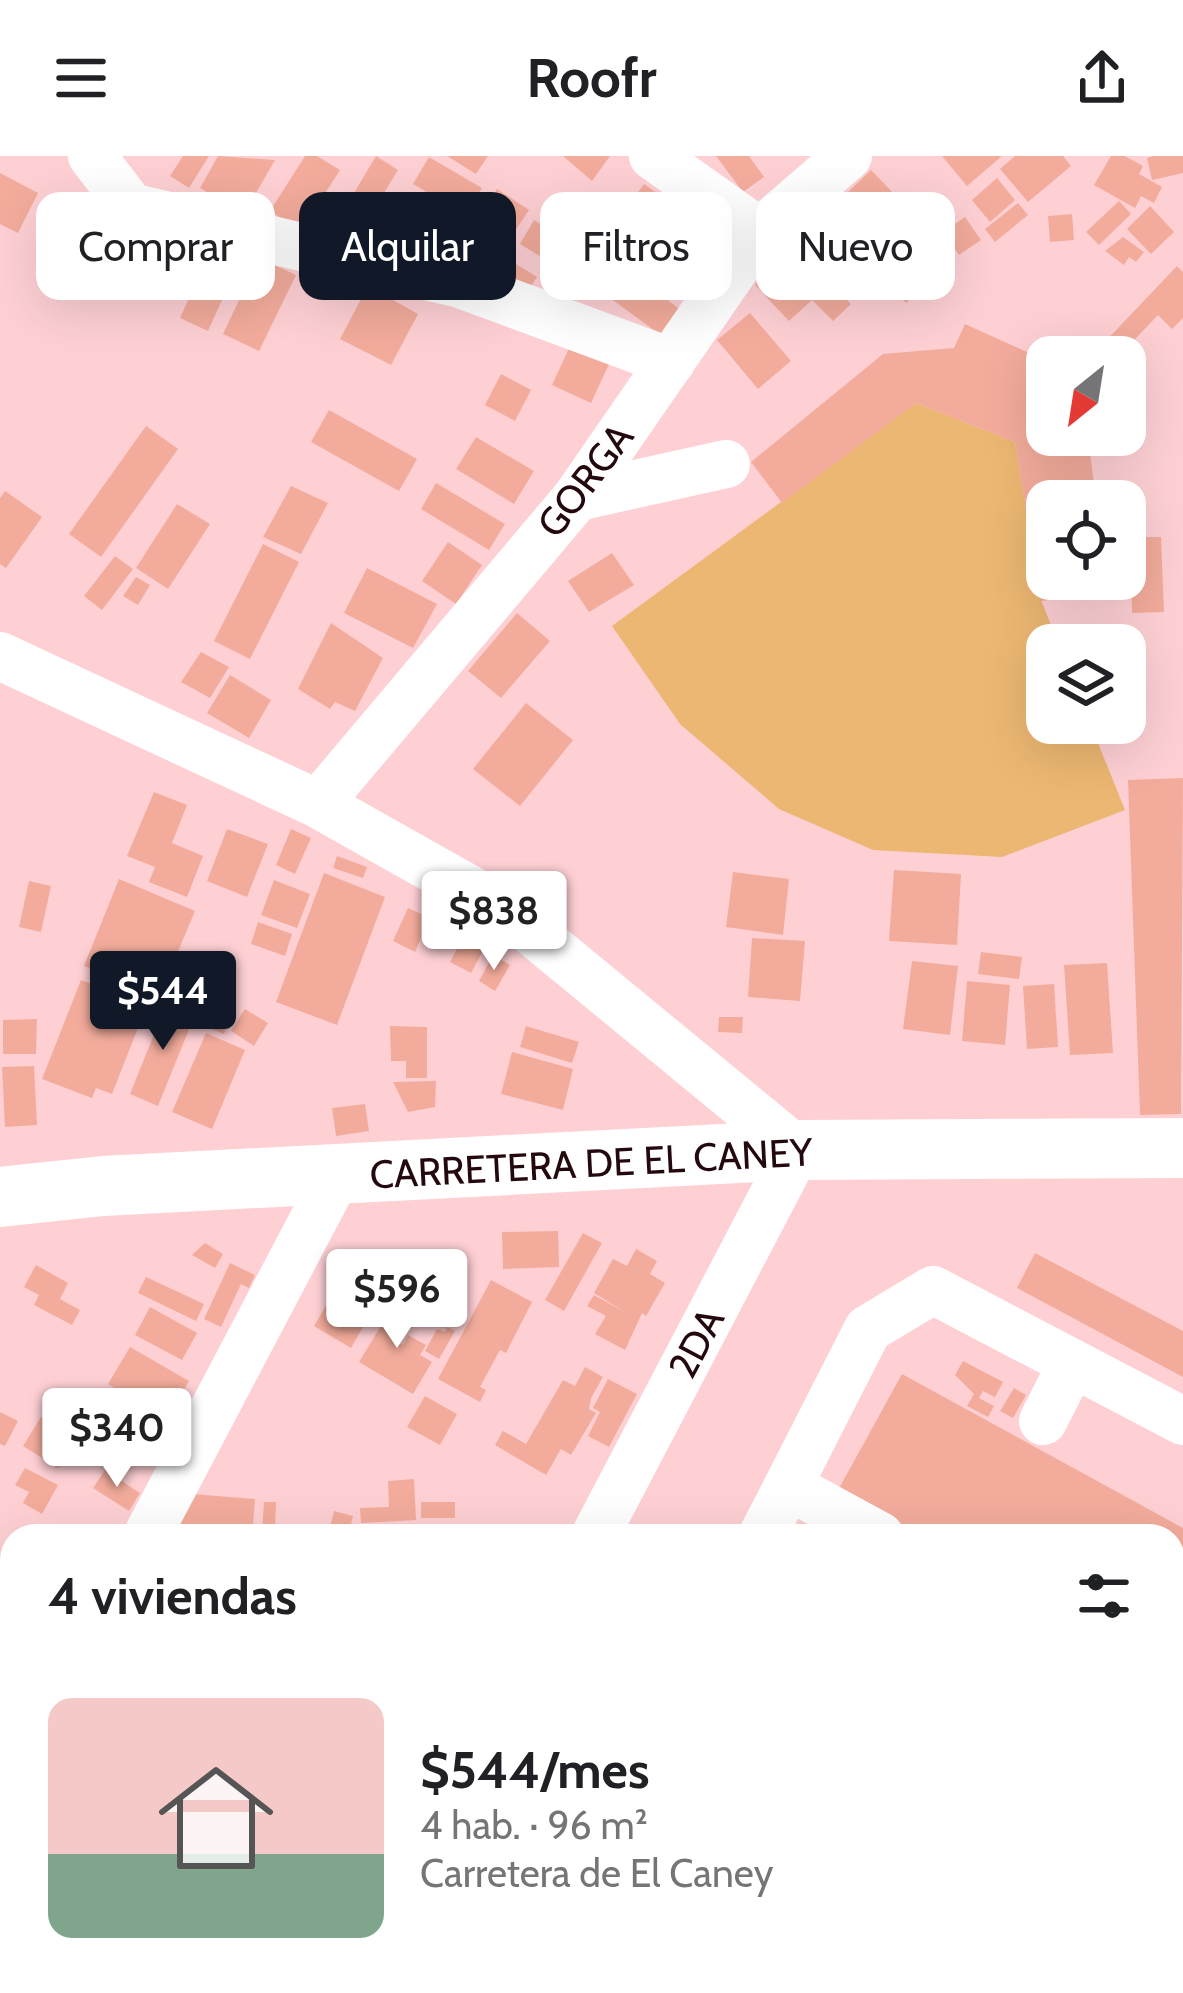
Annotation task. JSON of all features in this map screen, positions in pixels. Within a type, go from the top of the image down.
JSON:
[{"type":"main road","name":"CARRETERA DE EL CANEY","points":[[0,1197],[103,1186],[796,1150],[1183,1148]]},
{"type":"street","points":[[92,156],[131,207],[460,284],[671,362]]},
{"type":"street","points":[[653,156],[756,229]]},
{"type":"street","name":"GORGA","points":[[806,192],[848,156]]},
{"type":"street","name":"GORGA","points":[[318,804],[577,497],[756,238]]},
{"type":"street","points":[[577,497],[726,464]]},
{"type":"street","points":[[0,656],[318,804],[503,908],[796,1150]]},
{"type":"street","name":"2DA","points":[[601,1524],[796,1150]]},
{"type":"street","points":[[153,1524],[336,1177]]},
{"type":"street","points":[[768,1524],[868,1329],[932,1290],[1183,1421]]},
{"type":"street","points":[[1043,1420],[1071,1366]]},
{"type":"street","points":[[788,1486],[858,1524]]},
{"type":"shaded area","points":[[916,403],[1015,442],[1026,509],[1026,600],[1041,600],[1051,624],[1026,624],[1026,744],[1098,744],[1125,810],[1002,857],[873,850],[779,809],[680,724],[612,626]]},
{"type":"building","points":[[183,156],[209,156],[189,188],[170,176]]},
{"type":"building","points":[[218,156],[275,160],[257,192],[200,188]]},
{"type":"building","points":[[305,156],[317,156],[340,170],[326,192],[299,192],[299,230],[275,214],[275,203]]},
{"type":"building","points":[[376,156],[398,170],[385,192],[355,192]]},
{"type":"building","points":[[447,156],[488,156],[476,174]]},
{"type":"building","points":[[563,156],[610,156],[592,181]]},
{"type":"building","points":[[716,156],[749,156],[764,177],[743,192]]},
{"type":"building","points":[[942,156],[1002,156],[967,186]]},
{"type":"building","points":[[1015,156],[1063,156],[1071,166],[1028,202],[1000,169]]},
{"type":"building","points":[[1111,156],[1125,156],[1143,166],[1139,174],[1162,187],[1154,203],[1141,196],[1135,208],[1094,185]]},
{"type":"building","points":[[1183,156],[1183,173],[1152,180],[1147,158]]},
{"type":"building","points":[[429,157],[482,188],[479,192],[426,192],[413,184]]},
{"type":"building","points":[[871,170],[892,192],[848,192]]},
{"type":"building","points":[[0,173],[36,192],[18,233],[0,224]]},
{"type":"building","points":[[997,178],[1015,200],[990,222],[972,200]]},
{"type":"building","points":[[516,201],[529,210],[516,230]]},
{"type":"building","points":[[1119,201],[1131,214],[1099,245],[1086,232]]},
{"type":"building","points":[[1018,203],[1028,215],[995,242],[985,229]]},
{"type":"building","points":[[1150,206],[1174,232],[1151,254],[1127,229]]},
{"type":"building","points":[[1072,214],[1074,240],[1050,242],[1048,216]]},
{"type":"building","points":[[965,217],[981,240],[959,255],[955,249],[955,224]]},
{"type":"building","points":[[534,220],[540,223],[540,256],[520,244]]},
{"type":"building","points":[[1123,237],[1144,252],[1136,262],[1129,257],[1124,265],[1105,251]]},
{"type":"building","points":[[516,264],[537,277],[523,299],[516,295]]},
{"type":"building","points":[[275,265],[296,275],[259,351],[223,334],[239,300],[275,300]]},
{"type":"building","points":[[1177,266],[1183,272],[1183,318],[1172,329],[1158,315],[1138,336],[1110,336]]},
{"type":"building","points":[[188,300],[222,300],[208,331],[180,318]]},
{"type":"building","points":[[361,300],[393,300],[418,314],[391,365],[340,339]]},
{"type":"building","points":[[613,300],[667,300],[685,313],[666,339]]},
{"type":"building","points":[[769,300],[812,300],[789,321]]},
{"type":"building","points":[[812,300],[847,300],[851,304],[833,321]]},
{"type":"building","points":[[750,313],[791,361],[758,389],[717,340]]},
{"type":"building","points":[[965,324],[1026,352],[1026,456],[1090,456],[1093,480],[1026,480],[1026,509],[1015,442],[916,403],[782,503],[751,462],[883,354],[954,348]]},
{"type":"building","points":[[570,346],[609,364],[591,403],[552,385]]},
{"type":"building","points":[[501,374],[531,390],[515,421],[485,405]]},
{"type":"building","points":[[329,410],[417,459],[399,491],[311,442]]},
{"type":"building","points":[[146,426],[178,449],[101,557],[69,534]]},
{"type":"building","points":[[476,437],[534,471],[514,504],[456,469]]},
{"type":"building","points":[[436,483],[505,524],[489,550],[421,509]]},
{"type":"building","points":[[291,486],[328,503],[301,554],[263,537]]},
{"type":"building","points":[[5,491],[42,517],[6,568],[0,564],[0,498]]},
{"type":"building","points":[[177,504],[210,524],[168,589],[136,568]]},
{"type":"building","points":[[1146,537],[1161,537],[1164,612],[1132,613],[1132,600],[1146,600]]},
{"type":"building","points":[[448,542],[482,565],[456,604],[422,581]]},
{"type":"building","points":[[263,544],[299,562],[250,659],[214,641]]},
{"type":"building","points":[[612,553],[634,585],[589,612],[568,581]]},
{"type":"building","points":[[115,556],[133,569],[102,610],[84,596]]},
{"type":"building","points":[[367,568],[437,604],[413,648],[344,613]]},
{"type":"building","points":[[136,577],[150,585],[138,605],[123,596]]},
{"type":"building","points":[[517,613],[550,641],[501,698],[468,671]]},
{"type":"building","points":[[331,623],[383,658],[355,711],[335,702],[330,709],[298,689]]},
{"type":"building","points":[[201,652],[229,667],[210,698],[181,682]]},
{"type":"building","points":[[230,675],[271,700],[249,738],[207,713]]},
{"type":"building","points":[[526,703],[573,740],[520,806],[473,769]]},
{"type":"building","points":[[1183,778],[1181,1114],[1140,1115],[1128,780]]},
{"type":"building","points":[[154,792],[187,805],[172,843],[203,856],[187,897],[149,882],[155,867],[127,856]]},
{"type":"building","points":[[227,829],[268,844],[247,897],[207,881]]},
{"type":"building","points":[[291,829],[311,838],[295,874],[276,865]]},
{"type":"building","points":[[337,856],[367,867],[363,878],[333,868]]},
{"type":"building","points":[[894,870],[961,874],[957,945],[889,941]]},
{"type":"building","points":[[733,872],[789,879],[783,935],[726,927]]},
{"type":"building","points":[[324,873],[385,897],[337,1025],[276,1002]]},
{"type":"building","points":[[119,879],[195,911],[166,980],[130,965],[123,982],[84,966]]},
{"type":"building","points":[[274,880],[310,894],[297,928],[261,915]]},
{"type":"building","points":[[29,881],[51,886],[41,932],[19,927]]},
{"type":"building","points":[[408,908],[430,918],[415,952],[393,941]]},
{"type":"building","points":[[258,922],[292,934],[285,956],[251,944]]},
{"type":"building","points":[[464,936],[485,947],[471,973],[450,962]]},
{"type":"building","points":[[752,938],[805,941],[800,1001],[748,997]]},
{"type":"building","points":[[981,952],[1022,957],[1019,979],[978,974]]},
{"type":"building","points":[[493,955],[510,965],[495,991],[479,981]]},
{"type":"building","points":[[912,961],[958,966],[950,1035],[903,1029]]},
{"type":"building","points":[[1107,963],[1113,1053],[1070,1055],[1064,965]]},
{"type":"building","points":[[185,969],[206,976],[198,998],[178,991]]},
{"type":"building","points":[[81,980],[147,1005],[112,1094],[96,1088],[92,1098],[42,1079]]},
{"type":"building","points":[[967,981],[1010,985],[1005,1045],[962,1041]]},
{"type":"building","points":[[1054,984],[1058,1047],[1027,1049],[1023,986]]},
{"type":"building","points":[[168,1000],[196,1012],[158,1106],[130,1094]]},
{"type":"building","points":[[212,1005],[232,1013],[224,1034],[204,1026]]},
{"type":"building","points":[[245,1009],[268,1023],[254,1046],[231,1031]]},
{"type":"building","points":[[719,1017],[743,1017],[742,1033],[718,1032]]},
{"type":"building","points":[[37,1019],[36,1054],[3,1054],[3,1020]]},
{"type":"building","points":[[390,1026],[427,1027],[427,1078],[406,1078],[406,1061],[391,1061]]},
{"type":"building","points":[[526,1026],[579,1042],[572,1063],[520,1047]]},
{"type":"building","points":[[206,1033],[245,1050],[212,1129],[172,1112]]},
{"type":"building","points":[[512,1052],[573,1069],[563,1110],[501,1094]]},
{"type":"building","points":[[34,1066],[37,1125],[5,1127],[2,1067]]},
{"type":"building","points":[[436,1081],[435,1107],[408,1112],[393,1082]]},
{"type":"building","points":[[365,1104],[369,1131],[336,1136],[332,1108]]},
{"type":"building","points":[[558,1231],[559,1267],[503,1269],[502,1232]]},
{"type":"building","points":[[583,1233],[602,1243],[564,1311],[545,1300]]},
{"type":"building","points":[[205,1243],[223,1254],[215,1268],[192,1255]]},
{"type":"building","points":[[636,1249],[657,1261],[650,1274],[665,1283],[646,1316],[642,1313],[625,1350],[595,1334],[606,1316],[587,1306],[594,1295],[625,1312],[594,1293],[613,1259],[627,1266]]},
{"type":"building","points":[[1035,1253],[1183,1331],[1183,1377],[1017,1288]]},
{"type":"building","points":[[420,1255],[461,1272],[446,1298],[464,1308],[453,1327],[397,1296]]},
{"type":"building","points":[[230,1263],[255,1275],[249,1288],[241,1284],[221,1327],[204,1319]]},
{"type":"building","points":[[36,1265],[68,1283],[60,1299],[80,1310],[72,1325],[34,1305],[39,1295],[24,1287]]},
{"type":"building","points":[[365,1272],[387,1285],[351,1348],[314,1326],[331,1297],[346,1306]]},
{"type":"building","points":[[146,1277],[204,1304],[196,1321],[138,1293]]},
{"type":"building","points":[[491,1280],[532,1302],[506,1353],[500,1350],[480,1387],[486,1390],[480,1402],[438,1379]]},
{"type":"building","points":[[396,1301],[415,1312],[398,1343],[403,1345],[408,1335],[426,1345],[420,1355],[432,1362],[413,1394],[359,1362]]},
{"type":"building","points":[[150,1307],[197,1333],[182,1360],[135,1335]]},
{"type":"building","points":[[447,1327],[455,1331],[439,1359],[425,1351],[437,1329],[445,1332]]},
{"type":"building","points":[[130,1347],[189,1381],[172,1410],[150,1398],[145,1406],[108,1384]]},
{"type":"building","points":[[963,1361],[1003,1382],[995,1397],[983,1391],[979,1398],[994,1406],[988,1417],[967,1406],[974,1394],[955,1375]]},
{"type":"building","points":[[585,1367],[603,1377],[591,1398],[589,1409],[596,1413],[571,1455],[561,1449],[546,1475],[495,1445],[503,1431],[526,1444],[563,1380],[575,1386]]},
{"type":"building","points":[[902,1374],[1176,1524],[895,1524],[837,1492]]},
{"type":"building","points":[[608,1379],[637,1394],[609,1447],[588,1436],[600,1412],[593,1408]]},
{"type":"building","points":[[1014,1388],[1026,1395],[1013,1418],[1000,1411]]},
{"type":"building","points":[[425,1396],[457,1414],[440,1445],[407,1427]]},
{"type":"building","points":[[122,1408],[151,1423],[135,1453],[106,1438]]},
{"type":"building","points":[[0,1412],[18,1421],[5,1446],[0,1444]]},
{"type":"building","points":[[41,1417],[76,1439],[58,1468],[23,1446]]},
{"type":"building","points":[[25,1468],[58,1485],[42,1514],[23,1503],[29,1492],[15,1485]]},
{"type":"building","points":[[105,1470],[140,1493],[129,1511],[93,1488]]},
{"type":"building","points":[[414,1479],[416,1520],[361,1523],[360,1508],[389,1507],[388,1481]]},
{"type":"building","points":[[179,1493],[255,1499],[253,1524],[177,1524]]},
{"type":"building","points":[[264,1502],[276,1502],[275,1524],[262,1524]]},
{"type":"building","points":[[421,1502],[455,1502],[455,1518],[421,1518]]},
{"type":"building","points":[[334,1511],[353,1516],[351,1524],[331,1524]]}]
